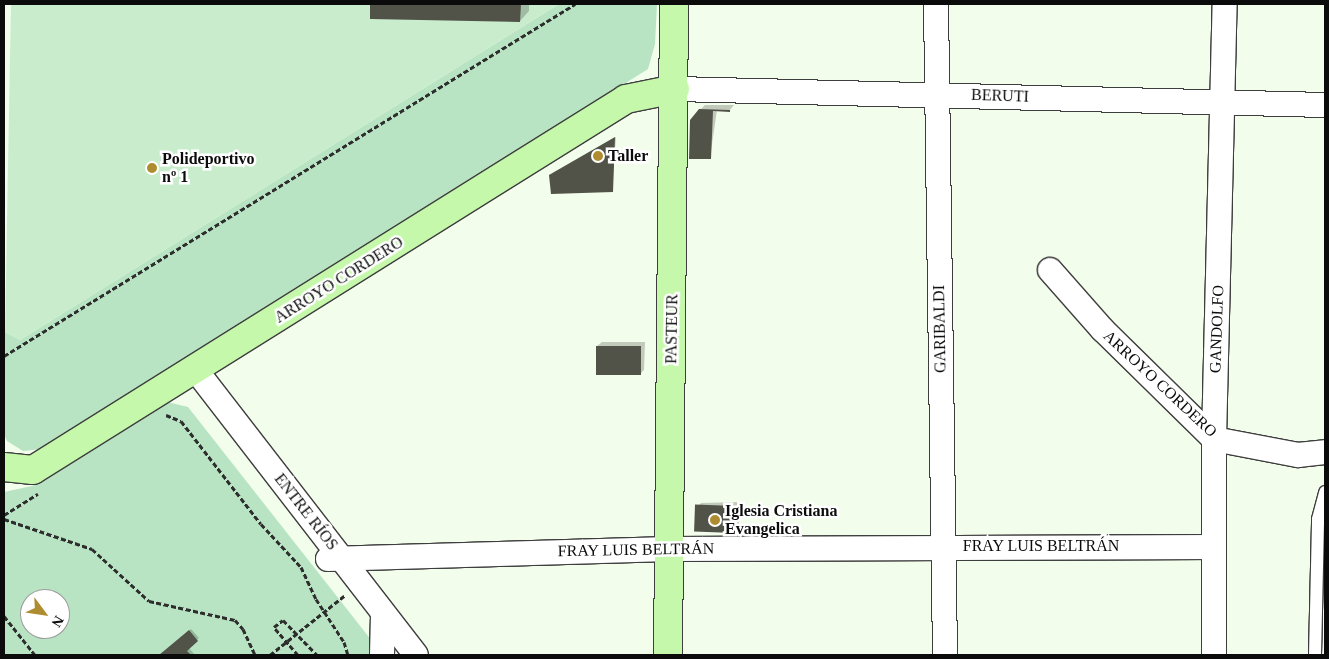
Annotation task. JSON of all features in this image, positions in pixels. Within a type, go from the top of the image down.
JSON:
[{"type":"street","name":"PASTEUR","points":[[668,655],[675,89],[674,4]]},
{"type":"street","name":"GARIBALDI","points":[[936,4],[935,93],[945,546],[945,655]]},
{"type":"street","name":"GANDOLFO","points":[[1214,655],[1214,439],[1225,4]]},
{"type":"street","name":"BERUTI","points":[[675,89],[935,93],[1223,104],[1325,105]]},
{"type":"street","name":"ARROYO CORDERO","points":[[4,467],[32,470],[626,99],[675,89]]},
{"type":"street","name":"ARROYO CORDERO","points":[[1050,270],[1102,329],[1214,439],[1298,455],[1325,452]]},
{"type":"street","name":"ENTRE RÍOS","points":[[190,372],[334,558],[383,634],[416,655]]},
{"type":"street","name":"FRAY LUIS BELTRÁN","points":[[334,558],[669,549],[945,546],[1214,547]]},
{"type":"street","name":"ENTRE RÍOS","points":[[334,558],[352,590],[383,634],[401,655]]},
{"type":"lane","points":[[1315,655],[1318,519],[1325,492]]},
{"type":"path","points":[[4,356],[574,4]]},
{"type":"path","points":[[163,415],[172,415],[181,420],[262,524],[301,567],[325,612],[344,642],[348,655]]},
{"type":"path","points":[[4,515],[46,489]]},
{"type":"path","points":[[4,519],[92,548],[149,601],[235,620],[243,630],[254,655]]},
{"type":"path","points":[[270,655],[352,590]]},
{"type":"path","points":[[4,616],[35,655]]},
{"type":"path","points":[[298,655],[274,627],[283,620],[317,655]]},
{"type":"green space","name":"Polideportivo nº 1","points":[[11,4],[559,4],[20,340],[5,332]]},
{"type":"green space","points":[[559,4],[657,4],[655,44],[648,69],[42,449],[23,451],[7,441],[4,434],[5,332],[20,340]]},
{"type":"green space","points":[[167,402],[188,407],[383,655],[4,655],[4,492],[32,486]]},
{"type":"building","points":[[370,4],[521,4],[520,22],[370,19]]},
{"type":"building","points":[[699,109],[730,110],[730,112],[713,111],[711,159],[689,159],[690,120]]},
{"type":"building","name":"Taller","points":[[615,137],[613,192],[551,194],[549,175]]},
{"type":"building","points":[[596,346],[641,346],[641,375],[596,375]]},
{"type":"building","name":"Iglesia Cristiana Evangelica","points":[[695,505],[735,506],[734,533],[694,532]]},
{"type":"building","points":[[189,630],[198,641],[187,651],[191,655],[159,655]]},
{"type":"place","name":"Taller","points":[[598,156]]},
{"type":"place","name":"Polideportivo nº 1","points":[[152,168]]},
{"type":"place","name":"Iglesia Cristiana Evangelica","points":[[715,520]]}]
